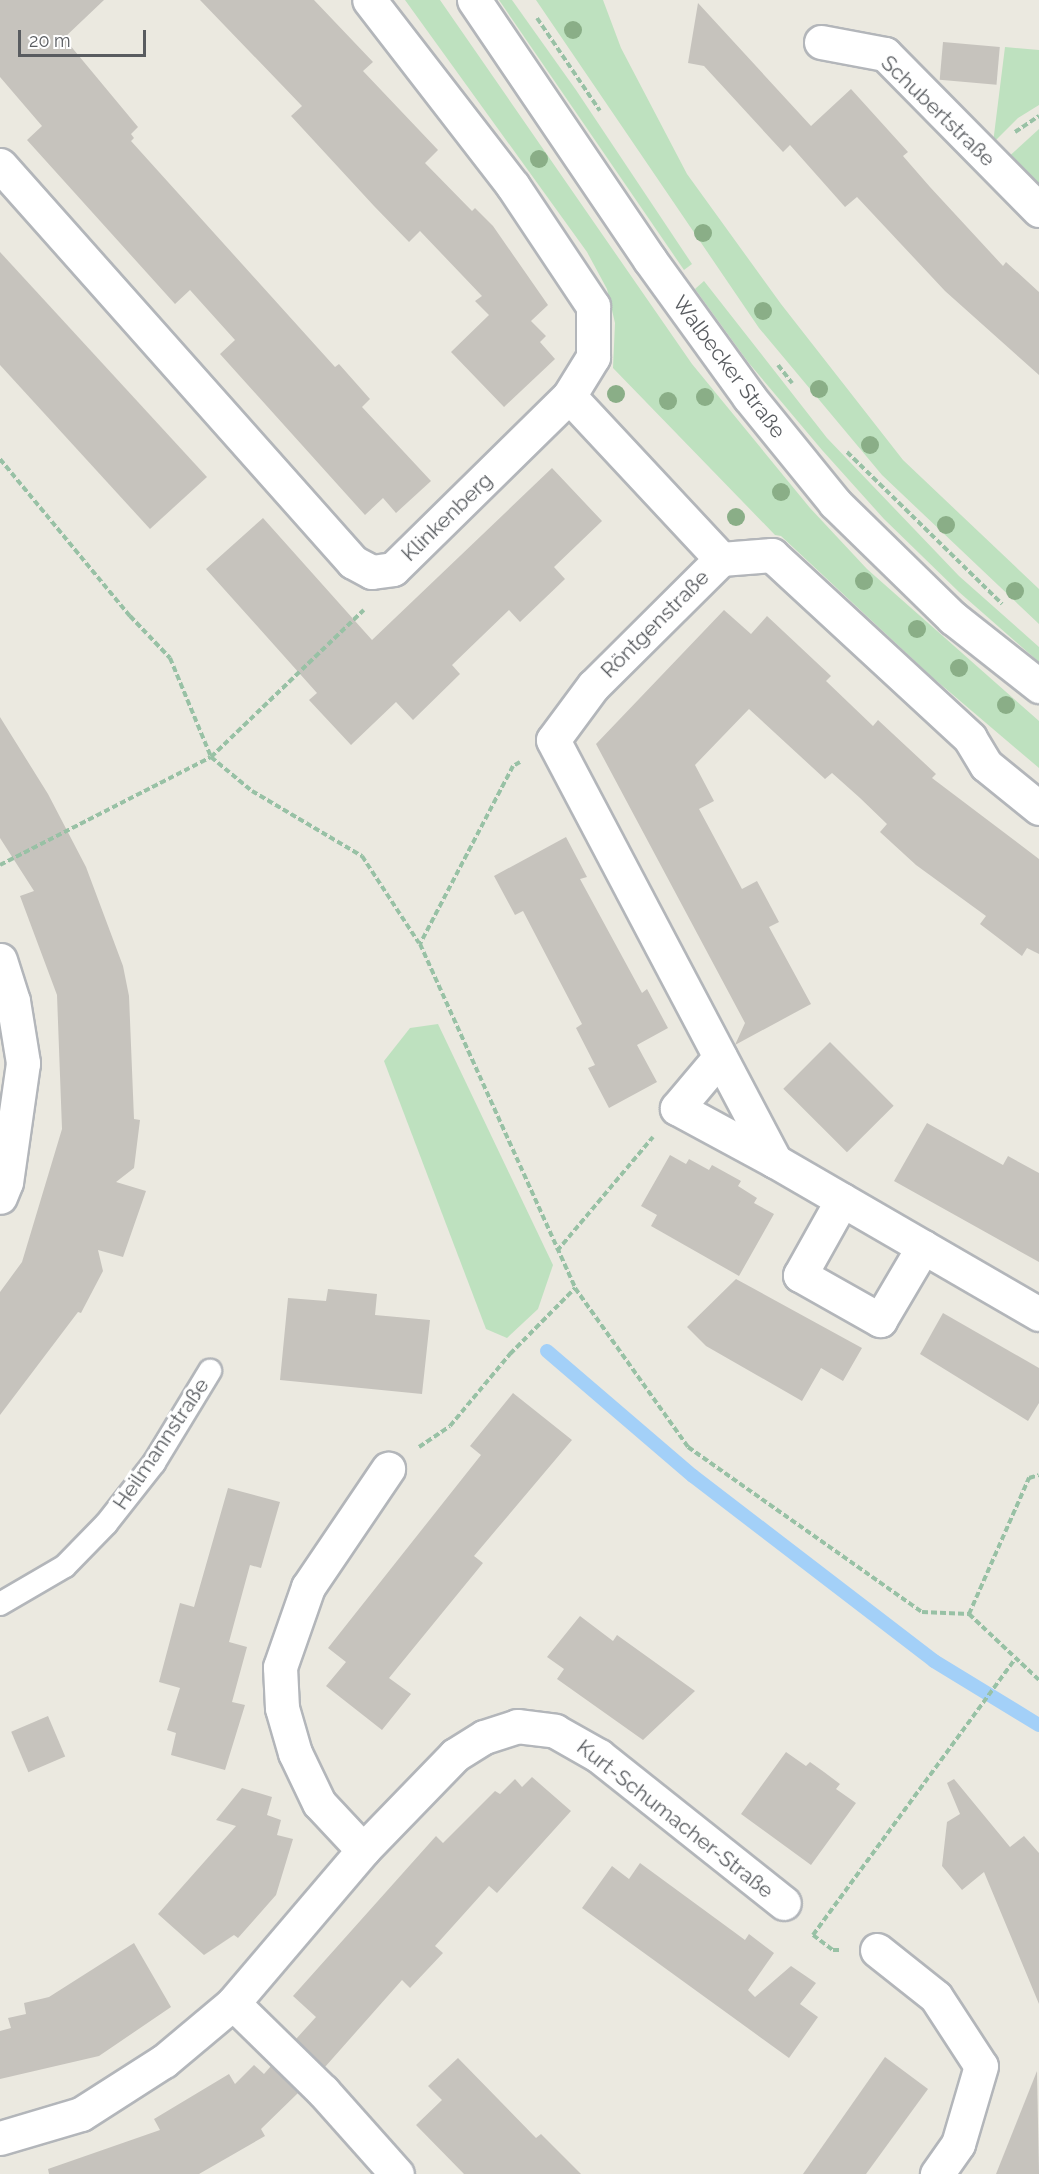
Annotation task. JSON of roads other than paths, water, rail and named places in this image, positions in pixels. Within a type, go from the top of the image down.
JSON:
[{"type":"street","name":"Klinkenberg","points":[[0,165],[353,562],[372,572],[393,569],[570,396],[593,357],[593,306],[513,186],[369,0]]},
{"type":"street","name":"Walbecker Straße","points":[[474,0],[663,278],[749,397],[835,503],[953,618],[1039,686]]},
{"type":"street","name":"Schubertstraße","points":[[821,42],[885,54],[1039,210]]},
{"type":"street","points":[[570,396],[721,559]]},
{"type":"street","name":"Röntgenstraße","points":[[720,1057],[553,740],[593,686],[721,559],[772,555],[970,738],[986,765],[1039,808]]},
{"type":"street","points":[[0,960],[13,1001],[23,1063],[8,1172],[0,1197]]},
{"type":"street","points":[[775,1161],[720,1057],[677,1108],[775,1161],[1039,1314]]},
{"type":"street","points":[[842,1200],[800,1275],[880,1320],[924,1247]]},
{"type":"street","points":[[363,1850],[319,1803],[295,1753],[282,1708],[279,1667],[308,1587],[388,1468]]},
{"type":"street","name":"Kurt-Schumacher-Straße","points":[[0,2138],[81,2114],[164,2061],[233,2003],[363,1850],[455,1755],[484,1737],[518,1726],[555,1731],[599,1756],[783,1903]]},
{"type":"street","points":[[877,1950],[936,1996],[981,2066],[958,2144],[937,2174]]},
{"type":"street","points":[[233,2003],[323,2091],[398,2174]]},
{"type":"lane","name":"Heilmannstraße","points":[[0,1604],[65,1566],[106,1524],[154,1463],[210,1371]]},
{"type":"waterway","points":[[547,1351],[693,1476],[934,1661],[1039,1725]]}]
